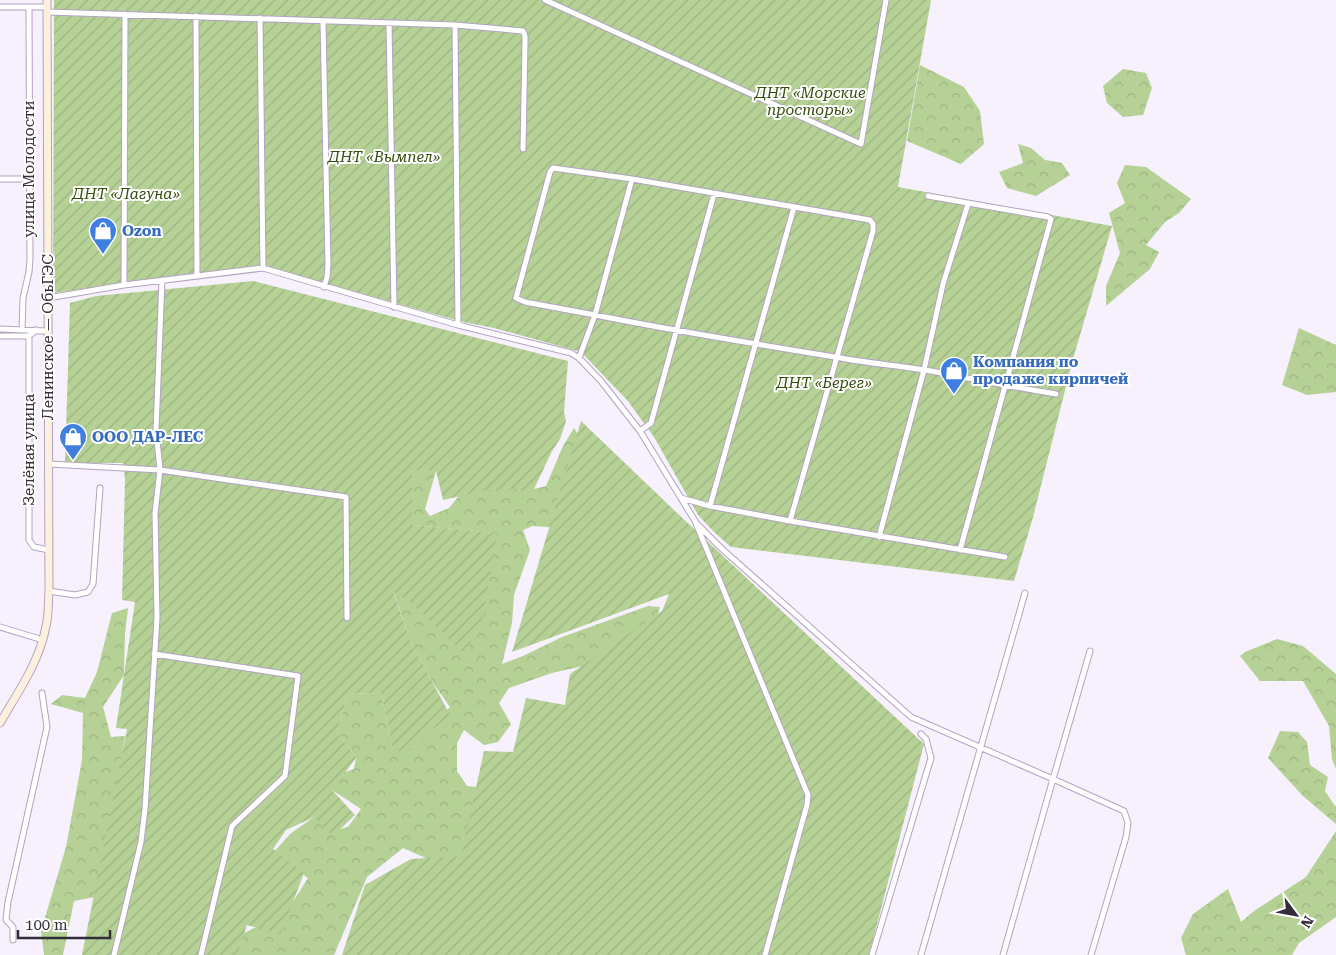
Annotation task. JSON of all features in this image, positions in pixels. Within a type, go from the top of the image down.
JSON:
[{"type":"main road","name":"Ленинское — ОбьГЭС","points":[[0,723],[27,676],[43,640],[50,591],[47,6]]},
{"type":"street","points":[[545,0],[861,144],[886,0]]},
{"type":"street","points":[[0,7],[47,6],[125,14],[455,25],[522,31],[525,36],[523,149]]},
{"type":"street","name":"улица Молодости","points":[[22,330],[22,298],[29,272],[28,7]]},
{"type":"street","points":[[124,285],[125,14]]},
{"type":"street","points":[[196,16],[197,275]]},
{"type":"street","points":[[260,18],[263,268]]},
{"type":"street","points":[[323,22],[328,265],[324,287]]},
{"type":"street","points":[[389,23],[394,307]]},
{"type":"street","points":[[455,25],[458,325]]},
{"type":"street","points":[[790,521],[836,358],[873,231],[873,224],[870,220],[632,179],[557,167],[553,168],[550,172],[516,298],[525,302],[675,331],[756,343],[836,358],[924,370],[1056,394]]},
{"type":"street","points":[[0,179],[29,180]]},
{"type":"street","points":[[579,358],[595,315],[632,179]]},
{"type":"street","points":[[640,431],[651,423],[714,194]]},
{"type":"street","points":[[928,196],[1048,217],[1051,220],[960,550]]},
{"type":"street","points":[[879,537],[924,370],[943,284],[968,204]]},
{"type":"street","points":[[710,506],[794,207]]},
{"type":"street","points":[[48,298],[124,285],[263,268],[458,325],[553,348],[579,358],[601,381],[640,431],[695,521],[808,795],[807,805],[765,955]]},
{"type":"street","points":[[114,955],[146,809],[157,618],[155,513],[160,470],[156,430],[162,280]]},
{"type":"street","points":[[0,329],[48,331]]},
{"type":"street","points":[[0,336],[29,336],[36,330]]},
{"type":"street","name":"Зелёная улица","points":[[29,336],[29,540],[34,547],[49,550]]},
{"type":"street","points":[[49,464],[160,470],[346,497],[347,618]]},
{"type":"street","points":[[50,591],[75,595],[88,592],[92,584],[100,488]]},
{"type":"street","points":[[681,498],[710,506],[790,521],[1005,557]]},
{"type":"street","points":[[695,521],[721,548],[911,717],[1124,811],[1128,823],[1126,837],[1091,955]]},
{"type":"street","points":[[921,955],[982,749],[1025,593]]},
{"type":"street","points":[[0,627],[43,640]]},
{"type":"street","points":[[1004,955],[1090,651]]},
{"type":"street","points":[[154,654],[298,676],[285,776],[232,826],[200,955]]},
{"type":"street","points":[[12,940],[13,927],[6,920],[8,902],[47,727],[42,693]]},
{"type":"street","points":[[872,955],[931,758],[926,739],[921,734]]},
{"type":"street","points":[[0,900],[8,902]]},
{"type":"green space","points":[[54,0],[931,0],[898,187],[1112,226],[1073,359],[1032,521],[1014,581],[731,547],[698,515],[654,437],[627,400],[581,352],[494,328],[463,322],[259,265],[53,293]]},
{"type":"green space","points":[[920,65],[964,87],[980,111],[984,144],[961,164],[907,141]]},
{"type":"green space","points":[[1123,69],[1146,73],[1152,88],[1143,115],[1123,117],[1107,103],[1103,86]]},
{"type":"green space","points":[[1018,144],[1031,148],[1045,160],[1062,163],[1070,175],[1036,196],[1007,188],[999,172],[1023,163]]},
{"type":"green space","points":[[1125,165],[1146,167],[1191,199],[1179,213],[1165,222],[1146,245],[1159,252],[1150,269],[1106,306],[1106,286],[1120,253],[1109,213],[1125,203],[1117,183]]},
{"type":"green space","points":[[253,281],[568,361],[564,412],[566,421],[560,439],[552,451],[534,489],[492,489],[443,500],[436,471],[412,470],[412,525],[497,533],[484,614],[465,654],[407,599],[393,592],[412,644],[450,715],[405,752],[393,750],[381,693],[348,694],[337,731],[356,758],[332,790],[355,815],[333,836],[314,817],[286,830],[273,849],[304,873],[281,934],[247,925],[237,955],[82,955],[127,729],[116,728],[135,602],[122,600],[125,479],[123,463],[65,463],[70,303],[96,296]]},
{"type":"green space","points":[[1299,328],[1336,345],[1336,392],[1307,395],[1282,385]]},
{"type":"green space","points":[[581,421],[924,744],[869,955],[342,955],[365,885],[411,859],[461,856],[484,751],[513,752],[526,698],[565,705],[570,674],[662,611],[669,594],[512,652]]},
{"type":"green space","points":[[574,428],[581,439],[559,528],[533,526],[523,530],[530,550],[514,595],[512,623],[502,664],[562,637],[648,606],[660,607],[655,623],[601,662],[552,673],[509,688],[499,703],[511,724],[498,742],[484,745],[464,730],[457,743],[457,771],[467,786],[495,789],[480,844],[446,867],[403,848],[367,877],[334,955],[236,955],[242,934],[265,923],[279,924],[308,878],[273,853],[290,834],[314,817],[333,831],[348,827],[361,809],[332,790],[337,775],[354,769],[356,758],[337,731],[348,694],[381,693],[393,749],[431,725],[450,707],[433,683],[412,644],[393,591],[496,533],[412,525],[412,469],[436,471],[425,509],[430,516],[449,508],[462,492],[492,489],[534,489],[546,486],[563,446]]},
{"type":"green space","points":[[128,608],[124,675],[103,707],[111,737],[125,736],[100,896],[74,901],[63,955],[44,955],[41,931],[66,847],[82,760],[83,713],[51,704],[62,695],[85,698],[97,672],[112,613]]},
{"type":"green space","points":[[1277,639],[1303,646],[1336,674],[1336,769],[1332,759],[1329,726],[1303,681],[1260,681],[1240,656],[1245,652]]},
{"type":"green space","points":[[1280,731],[1298,732],[1307,742],[1310,765],[1328,777],[1325,791],[1336,805],[1336,824],[1303,796],[1268,758]]},
{"type":"green space","points":[[1336,831],[1336,917],[1299,943],[1292,955],[1186,955],[1181,938],[1193,914],[1228,889],[1241,922],[1254,911],[1306,877]]},
{"type":"place","name":"Ozon","points":[[103,255]]},
{"type":"place","name":"Компания по продаже кирпичей","points":[[954,395]]},
{"type":"place","name":"ООО ДАР-ЛЕС","points":[[73,461]]},
{"type":"park label","name":"ДНТ «Морские просторы»","points":[[810,102]]},
{"type":"park label","name":"ДНТ «Вымпел»","points":[[384,157]]},
{"type":"park label","name":"ДНТ «Лагуна»","points":[[126,194]]},
{"type":"park label","name":"ДНТ «Берег»","points":[[824,383]]}]
